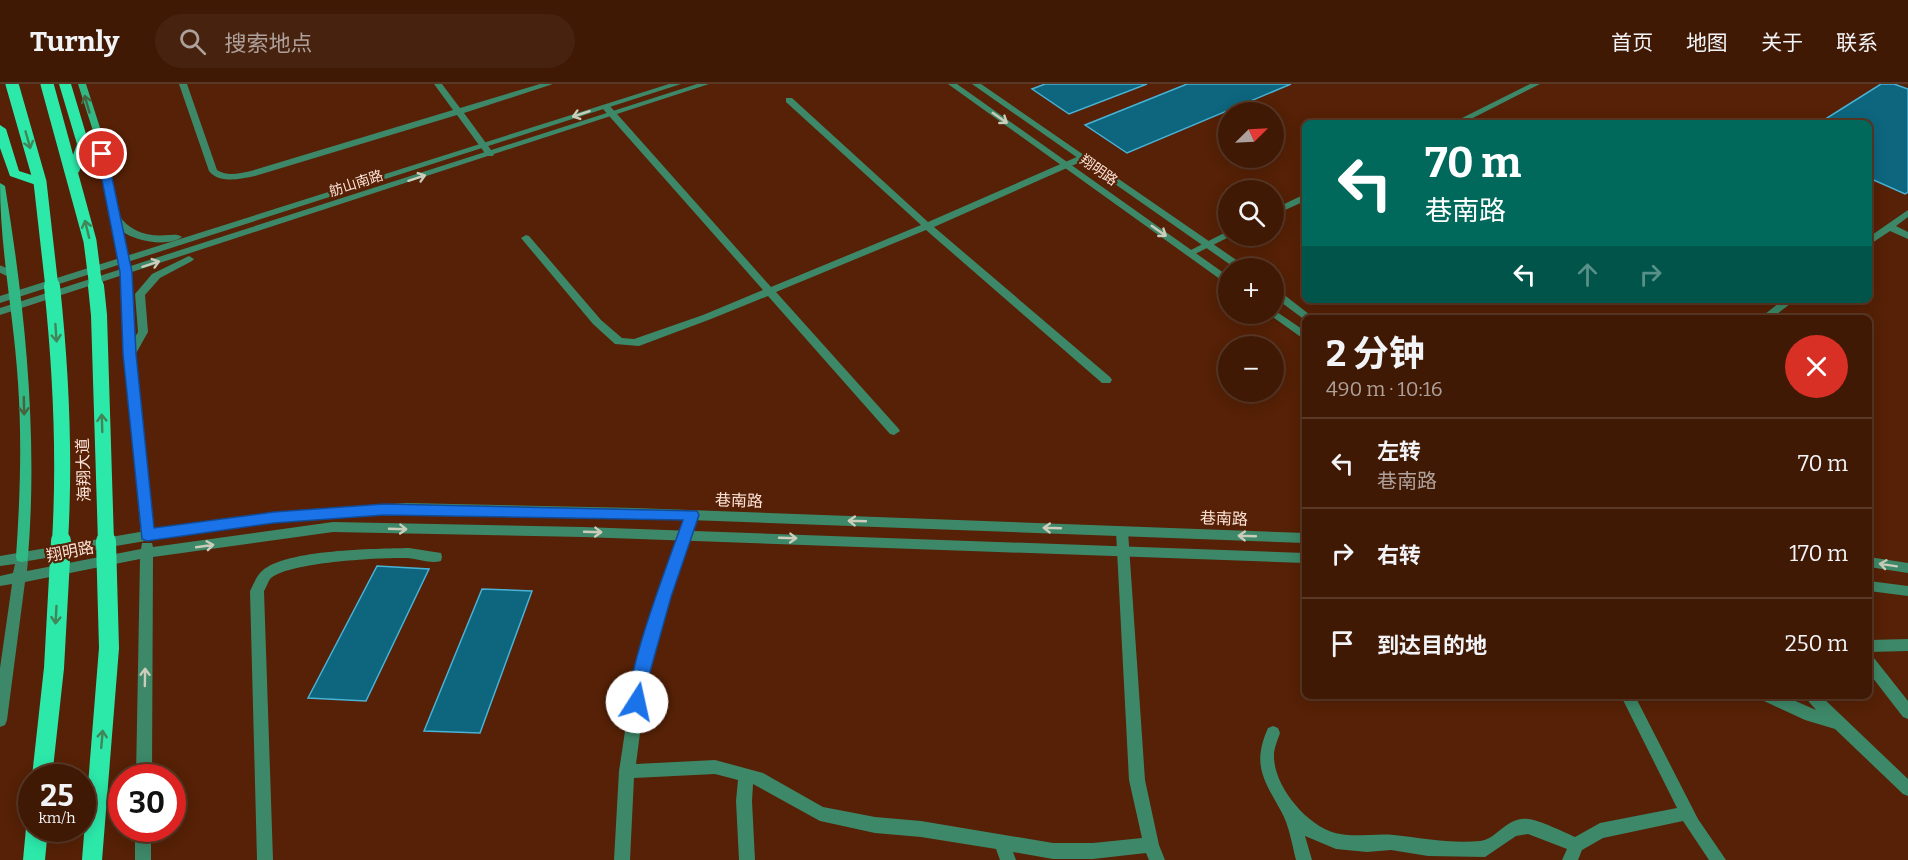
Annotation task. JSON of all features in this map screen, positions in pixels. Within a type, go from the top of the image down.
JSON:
[{"type":"highway","name":"海翔大道","points":[[12,84],[40,182],[57,332],[63,493],[54,668],[43,764]]},
{"type":"highway","name":"海翔大道","points":[[47,84],[73,172],[90,241],[99,315],[109,648],[92,860]]},
{"type":"highway","points":[[65,84],[83,144],[73,172]]},
{"type":"highway","points":[[0,129],[14,173],[40,182]]},
{"type":"highway","points":[[34,860],[36,842]]},
{"type":"main road","points":[[82,84],[98,134],[125,266],[130,354],[147,535]]},
{"type":"main road","points":[[0,186],[13,275],[24,396],[26,507],[22,557]]},
{"type":"street","points":[[183,84],[213,171],[217,176],[231,177],[252,174],[549,84]]},
{"type":"street","points":[[438,84],[490,154]]},
{"type":"street","name":"舫山南路","points":[[0,300],[15,301],[348,200],[490,154],[677,84]]},
{"type":"street","name":"舫山南路","points":[[125,266],[343,190],[483,146],[705,84]]},
{"type":"street","name":"翔明路","points":[[952,84],[1218,273]]},
{"type":"street","name":"翔明路","points":[[976,84],[1227,258]]},
{"type":"street","points":[[1462,120],[1536,84]]},
{"type":"street","points":[[789,100],[927,226],[1106,380]]},
{"type":"street","points":[[609,110],[894,431]]},
{"type":"street","points":[[526,238],[597,322],[619,341],[635,343],[707,317],[927,226],[1082,158]]},
{"type":"street","points":[[115,216],[120,227],[132,234],[163,240],[185,236],[291,203],[343,190]]},
{"type":"street","points":[[1284,207],[1302,198]]},
{"type":"street","points":[[130,354],[142,332],[140,294],[156,276],[182,261],[301,220],[348,200]]},
{"type":"street","points":[[1872,240],[1908,213]]},
{"type":"street","points":[[1890,227],[1908,236]]},
{"type":"street","points":[[1190,253],[1218,239]]},
{"type":"street","points":[[1284,299],[1306,315]]},
{"type":"street","points":[[0,312],[15,301]]},
{"type":"street","points":[[1770,315],[1786,303]]},
{"type":"street","points":[[1284,320],[1302,334]]},
{"type":"street","name":"巷南路","points":[[101,544],[274,517],[384,509],[692,515],[1302,538]]},
{"type":"street","points":[[622,860],[627,771],[640,679],[663,597],[692,515]]},
{"type":"street","points":[[147,553],[333,527],[685,535],[1302,558]]},
{"type":"street","points":[[1122,531],[1137,780],[1151,845],[1157,860]]},
{"type":"street","points":[[144,764],[147,535]]},
{"type":"street","name":"翔明路","points":[[0,561],[101,544]]},
{"type":"street","name":"翔明路","points":[[0,581],[147,553]]},
{"type":"street","points":[[265,860],[257,591],[261,583],[266,575],[282,566],[302,562],[348,556],[409,553],[436,557]]},
{"type":"street","points":[[0,720],[22,557]]},
{"type":"street","points":[[1872,562],[1908,568]]},
{"type":"street","points":[[1872,586],[1908,591]]},
{"type":"street","points":[[1872,646],[1908,645]]},
{"type":"street","points":[[1872,666],[1908,712]]},
{"type":"street","points":[[1630,699],[1687,813],[1718,860]]},
{"type":"street","points":[[1775,699],[1810,715],[1838,722]]},
{"type":"street","points":[[1813,699],[1908,789]]},
{"type":"street","points":[[1273,733],[1266,754],[1272,782],[1293,821],[1304,860]]},
{"type":"street","points":[[627,771],[715,767],[758,778],[820,814],[875,825],[921,829],[1053,851],[1151,845]]},
{"type":"street","points":[[746,775],[744,801],[747,860]]},
{"type":"street","points":[[1284,804],[1313,833],[1336,842],[1367,844],[1391,842],[1428,848],[1485,849],[1513,829],[1528,826],[1573,853],[1600,831],[1687,813]]},
{"type":"street","points":[[143,842],[143,860]]},
{"type":"street","points":[[1002,843],[1008,860]]},
{"type":"lane","points":[[0,269],[13,275]]},
{"type":"building","points":[[1045,84],[1147,84],[1069,114],[1032,89]]},
{"type":"building","points":[[1187,84],[1291,84],[1248,102],[1218,102],[1218,115],[1127,153],[1085,125]]},
{"type":"building","points":[[1881,84],[1894,84],[1908,89],[1908,192],[1905,194],[1872,179],[1872,120],[1824,120]]},
{"type":"building","points":[[377,566],[429,569],[366,701],[308,698]]},
{"type":"building","points":[[482,589],[532,591],[480,733],[424,731]]},
{"type":"route","points":[[102,154],[126,272],[130,354],[147,535],[274,517],[406,508],[692,515],[663,597],[640,679],[637,702]]}]
